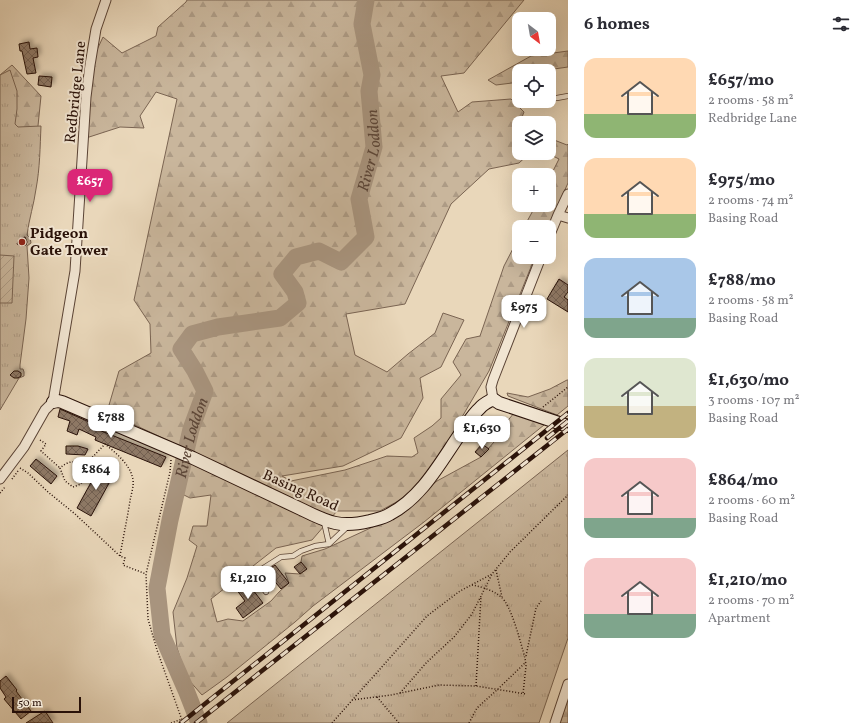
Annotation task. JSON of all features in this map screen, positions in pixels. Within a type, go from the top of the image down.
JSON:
[{"type":"street","name":"Redbridge Lane","points":[[53,402],[75,271],[86,97],[90,65],[96,29],[106,0]]},
{"type":"street","points":[[556,220],[568,194]]},
{"type":"street","points":[[558,215],[568,218]]},
{"type":"street","points":[[538,264],[492,380],[492,399],[499,403],[568,426]]},
{"type":"street","name":"Basing Road","points":[[53,402],[58,400],[174,449],[324,520],[336,524],[349,524],[362,523],[390,515],[418,493],[469,421],[480,408],[492,399]]},
{"type":"street","points":[[3,483],[45,410],[53,402]]},
{"type":"street","points":[[555,723],[568,684]]},
{"type":"lane","points":[[557,98],[568,96]]},
{"type":"lane","points":[[324,520],[329,544]]},
{"type":"lane","points":[[266,592],[254,574],[281,557],[293,556],[301,551],[315,546],[329,544],[349,524]]},
{"type":"path","points":[[538,411],[568,387]]},
{"type":"path","points":[[46,444],[41,451],[60,468],[65,481],[73,487],[81,484],[85,475],[85,465],[105,444],[130,471],[133,480],[133,488],[120,556]]},
{"type":"path","points":[[174,449],[146,574],[148,620],[183,723]]},
{"type":"path","points":[[60,468],[65,464],[74,462],[85,465]]},
{"type":"path","points":[[11,481],[16,476],[20,467],[75,514],[120,556],[125,558],[123,565],[146,574]]},
{"type":"path","points":[[0,493],[3,483]]},
{"type":"path","points":[[399,693],[427,662],[454,637],[472,614],[492,574],[510,552],[568,495]]},
{"type":"path","points":[[352,700],[377,697],[439,685],[476,686],[525,694],[526,662],[509,607],[502,597],[496,570]]},
{"type":"path","points":[[332,723],[427,616],[460,591],[492,574]]},
{"type":"path","points":[[472,584],[489,589],[502,597]]},
{"type":"path","points":[[476,686],[482,594]]},
{"type":"path","points":[[525,658],[536,608],[541,601]]},
{"type":"path","points":[[469,723],[476,708],[498,690],[526,662]]},
{"type":"path","points":[[377,697],[399,723]]},
{"type":"path","points":[[171,723],[182,720]]},
{"type":"green space","points":[[187,0],[524,0],[514,12],[512,12],[512,15],[464,73],[441,76],[458,112],[472,102],[511,99],[512,108],[520,108],[524,112],[522,116],[512,116],[512,160],[522,160],[519,163],[489,169],[451,204],[405,304],[346,314],[355,355],[387,372],[435,333],[443,313],[464,320],[441,367],[420,378],[423,398],[401,438],[343,466],[282,476],[291,481],[345,470],[387,456],[412,457],[418,453],[414,438],[441,418],[441,399],[461,375],[453,362],[466,339],[480,336],[504,266],[512,251],[512,264],[532,264],[489,371],[462,417],[457,422],[454,436],[435,466],[409,495],[380,511],[337,511],[312,540],[276,548],[211,599],[217,622],[228,619],[243,621],[271,601],[289,583],[285,573],[300,574],[306,569],[301,562],[302,556],[325,549],[377,525],[437,481],[481,457],[494,442],[500,430],[514,413],[544,425],[424,522],[313,606],[227,677],[202,695],[187,678],[177,648],[173,612],[187,578],[197,546],[189,540],[193,526],[207,526],[211,495],[190,498],[180,493],[186,460],[212,461],[107,412],[119,371],[151,353],[150,324],[134,300],[177,99],[156,92],[140,116],[144,128],[120,127],[83,139],[90,65],[103,37],[122,53],[156,36],[158,27]]},
{"type":"green space","points":[[568,51],[568,67],[556,69],[556,64],[517,64],[531,56],[556,56],[556,53]]},
{"type":"green space","points":[[12,65],[41,96],[27,235],[0,75]]},
{"type":"green space","points":[[512,67],[512,83],[496,85],[488,80]]},
{"type":"green space","points":[[10,70],[17,91],[15,124],[18,127],[41,126],[40,158],[35,195],[27,235],[30,238],[31,243],[27,246],[29,278],[26,319],[20,365],[20,369],[23,369],[24,376],[19,378],[0,410],[0,75]]},
{"type":"green space","points":[[556,141],[567,145],[568,144],[568,183],[556,209],[556,168],[554,168],[559,159],[556,158]]},
{"type":"green space","points":[[532,212],[555,212],[551,220],[528,220]]},
{"type":"green space","points":[[0,255],[14,256],[12,303],[0,303]]},
{"type":"green space","points":[[567,380],[568,406],[557,415],[508,396],[507,393],[528,397],[550,389]]},
{"type":"green space","points":[[568,450],[568,638],[539,723],[227,723]]},
{"type":"green space","points":[[568,698],[568,723],[560,723]]},
{"type":"building","points":[[29,42],[30,49],[37,48],[38,57],[33,58],[36,73],[27,74],[19,44]]},
{"type":"building","points":[[39,76],[52,77],[51,87],[38,85]]},
{"type":"building","name":"Pidgeon Gate Tower","points":[[25,237],[27,242],[26,245],[22,246],[17,244],[19,239]]},
{"type":"building","points":[[559,279],[568,285],[568,292],[564,297],[568,300],[568,312],[547,299]]},
{"type":"building","points":[[14,371],[21,373],[21,376],[14,378],[10,375]]},
{"type":"building","points":[[60,409],[96,425],[94,428],[166,457],[161,467],[95,440],[96,437],[79,429],[77,435],[67,431],[70,421],[58,417]]},
{"type":"building","points":[[482,444],[489,449],[481,457],[475,452]]},
{"type":"building","points":[[66,446],[78,446],[88,449],[85,455],[66,454]]},
{"type":"building","points":[[36,459],[57,476],[51,484],[30,466]]},
{"type":"building","points":[[100,466],[114,474],[91,516],[77,508]]},
{"type":"building","points":[[301,562],[307,569],[300,574],[294,567]]},
{"type":"building","points":[[275,565],[289,583],[281,589],[266,571]]},
{"type":"building","points":[[246,581],[263,603],[243,618],[236,608],[245,601],[236,589]]},
{"type":"building","points":[[6,676],[31,711],[21,719],[4,699],[6,697],[0,688],[0,681]]},
{"type":"building","points":[[45,711],[53,723],[26,723]]},
{"type":"waterway","name":"River Loddon","points":[[199,723],[162,635],[157,588],[170,520],[191,429],[205,391],[195,371],[181,349],[192,334],[218,327],[280,318],[298,303],[295,292],[282,274],[296,257],[319,251],[341,262],[366,237],[359,199],[374,147],[369,91],[372,75],[362,24],[366,0]]},
{"type":"railway","points":[[181,723],[568,413]]},
{"type":"railway","points":[[547,438],[568,421]]},
{"type":"railway","points":[[196,723],[568,429]]},
{"type":"place","name":"Pidgeon Gate Tower","points":[[22,242]]}]
